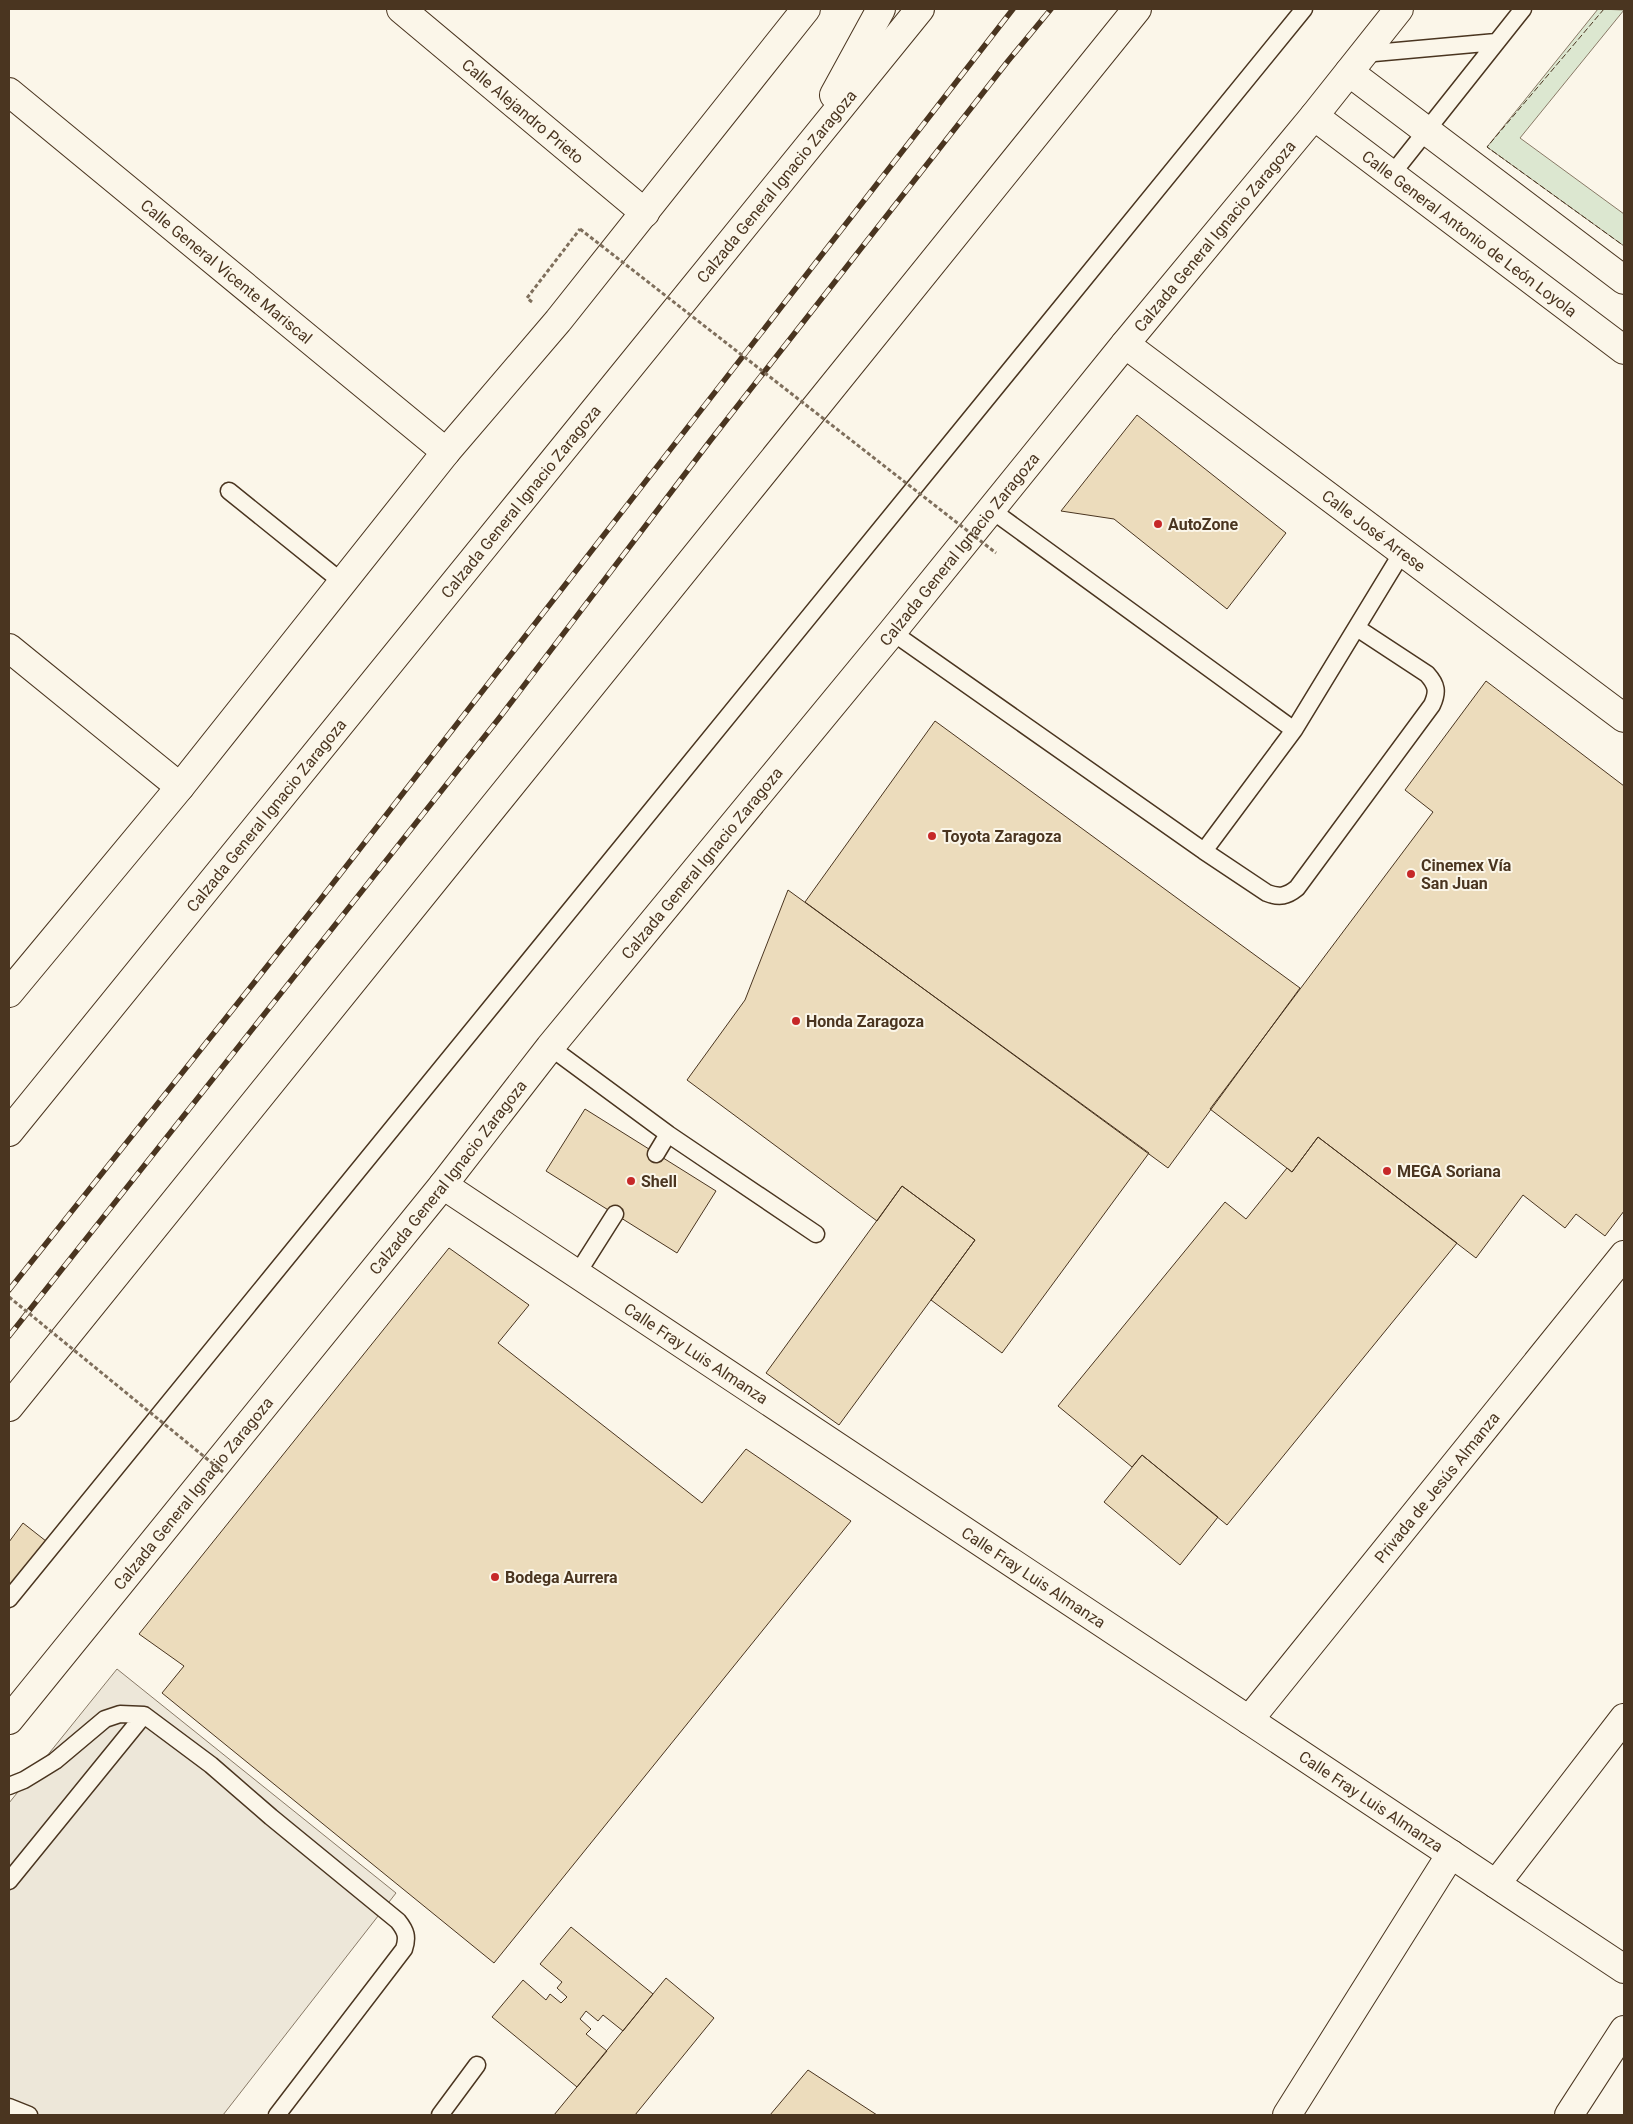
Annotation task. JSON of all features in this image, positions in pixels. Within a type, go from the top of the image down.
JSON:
[{"type":"main road","name":"Calle Alejandro Prieto","points":[[401,9],[645,213]]},
{"type":"main road","points":[[9,993],[180,787],[446,452],[558,322],[806,9]]},
{"type":"main road","points":[[803,154],[881,9]]},
{"type":"main road","name":"Calzada General Ignacio Zaragoza","points":[[9,1132],[920,9]]},
{"type":"main road","points":[[9,1407],[1137,9]]},
{"type":"main road","name":"Calzada General Ignacio Zaragoza","points":[[9,1720],[443,1185],[550,1047],[892,632],[990,509],[1314,116],[1399,9]]},
{"type":"main road","points":[[1356,63],[1426,131],[1624,280]]},
{"type":"main road","name":"Calle General Vicente Mariscal","points":[[9,92],[446,452]]},
{"type":"main road","name":"Calle General Antonio de León Loyola","points":[[1314,116],[1624,350]]},
{"type":"main road","name":"Calle José Arrese","points":[[1125,344],[1403,550],[1624,718]]},
{"type":"main road","points":[[9,648],[180,787]]},
{"type":"main road","name":"Calle Fray Luis Almanza","points":[[443,1185],[1624,1969]]},
{"type":"main road","name":"Privada de Jesús Almanza","points":[[1249,1720],[1624,1255]]},
{"type":"main road","points":[[1496,1884],[1624,1718]]},
{"type":"main road","points":[[1287,2115],[1451,1854]]},
{"type":"main road","points":[[1569,2115],[1624,2030]]},
{"type":"lane","points":[[9,1599],[1304,9]]},
{"type":"lane","points":[[1392,174],[1523,9]]},
{"type":"lane","points":[[1356,63],[1496,42]]},
{"type":"lane","points":[[229,491],[342,582]]},
{"type":"lane","points":[[990,509],[1294,730]]},
{"type":"lane","points":[[1204,851],[1294,730],[1403,550]]},
{"type":"lane","points":[[892,632],[1204,851],[1267,893],[1278,897],[1288,895],[1297,888],[1432,705],[1437,694],[1435,683],[1427,674],[1357,628]]},
{"type":"lane","points":[[550,1047],[668,1134],[816,1234]]},
{"type":"lane","points":[[656,1154],[668,1134]]},
{"type":"lane","points":[[577,1274],[615,1214]]},
{"type":"lane","points":[[9,1786],[24,1780],[54,1761],[105,1719],[120,1714],[144,1715],[212,1765],[271,1817],[398,1921],[408,1939],[404,1949],[277,2115]]},
{"type":"lane","points":[[9,1881],[144,1715]]},
{"type":"lane","points":[[440,2115],[478,2065]]},
{"type":"lane","points":[[9,2107],[29,2115]]},
{"type":"path","points":[[527,298],[580,230],[996,553]]},
{"type":"path","points":[[9,1297],[223,1472]]},
{"type":"green space","points":[[1598,9],[1624,10],[1520,138],[1624,214],[1624,246],[1487,147]]},
{"type":"shaded area","points":[[117,1669],[396,1893],[223,2115],[9,2115],[9,1803]]},
{"type":"building","points":[[1137,415],[1286,533],[1227,609],[1114,519],[1061,511]]},
{"type":"building","points":[[1486,681],[1624,786],[1624,1211],[1605,1236],[1576,1214],[1565,1228],[1523,1195],[1476,1258],[1318,1137],[1292,1172],[1210,1109],[1433,812],[1405,790]]},
{"type":"building","points":[[935,721],[1300,988],[1168,1168],[805,902]]},
{"type":"building","points":[[788,890],[1149,1153],[1002,1353],[931,1300],[975,1240],[902,1186],[877,1221],[687,1080],[745,1000]]},
{"type":"building","name":"Shell","points":[[585,1109],[716,1191],[677,1253],[546,1171]]},
{"type":"building","points":[[1318,1137],[1457,1243],[1227,1525],[1142,1455],[1132,1467],[1058,1406],[1225,1202],[1246,1219],[1287,1168],[1292,1172]]},
{"type":"building","points":[[902,1186],[975,1240],[839,1425],[766,1373]]},
{"type":"building","name":"Bodega Aurrera","points":[[449,1248],[529,1305],[498,1343],[702,1503],[746,1449],[851,1521],[494,1963],[162,1693],[184,1666],[139,1634]]},
{"type":"building","points":[[1142,1455],[1218,1517],[1180,1565],[1104,1502]]},
{"type":"building","points":[[23,1523],[51,1545],[9,1598],[9,1542]]},
{"type":"building","points":[[571,1927],[653,1994],[623,2031],[603,2015],[598,2021],[586,2011],[580,2019],[591,2029],[586,2034],[607,2051],[577,2087],[492,2017],[523,1980],[546,2000],[550,1994],[561,2003],[567,1997],[557,1988],[562,1982],[540,1964]]},
{"type":"building","points":[[666,1978],[714,2018],[635,2115],[554,2115]]},
{"type":"building","points":[[808,2070],[877,2115],[770,2115]]},
{"type":"railway","points":[[9,1290],[320,900],[1013,9]]},
{"type":"railway","points":[[9,1336],[500,717],[710,441],[1008,61],[1051,9]]},
{"type":"fence","points":[[1604,9],[1487,147],[1624,246]]},
{"type":"place","name":"AutoZone","points":[[1158,524]]},
{"type":"place","name":"Toyota Zaragoza","points":[[932,836]]},
{"type":"place","name":"Cinemex Vía San Juan","points":[[1411,874]]},
{"type":"place","name":"Honda Zaragoza","points":[[796,1021]]},
{"type":"place","name":"MEGA Soriana","points":[[1387,1171]]},
{"type":"place","name":"Shell","points":[[631,1181]]},
{"type":"place","name":"Bodega Aurrera","points":[[495,1577]]}]
